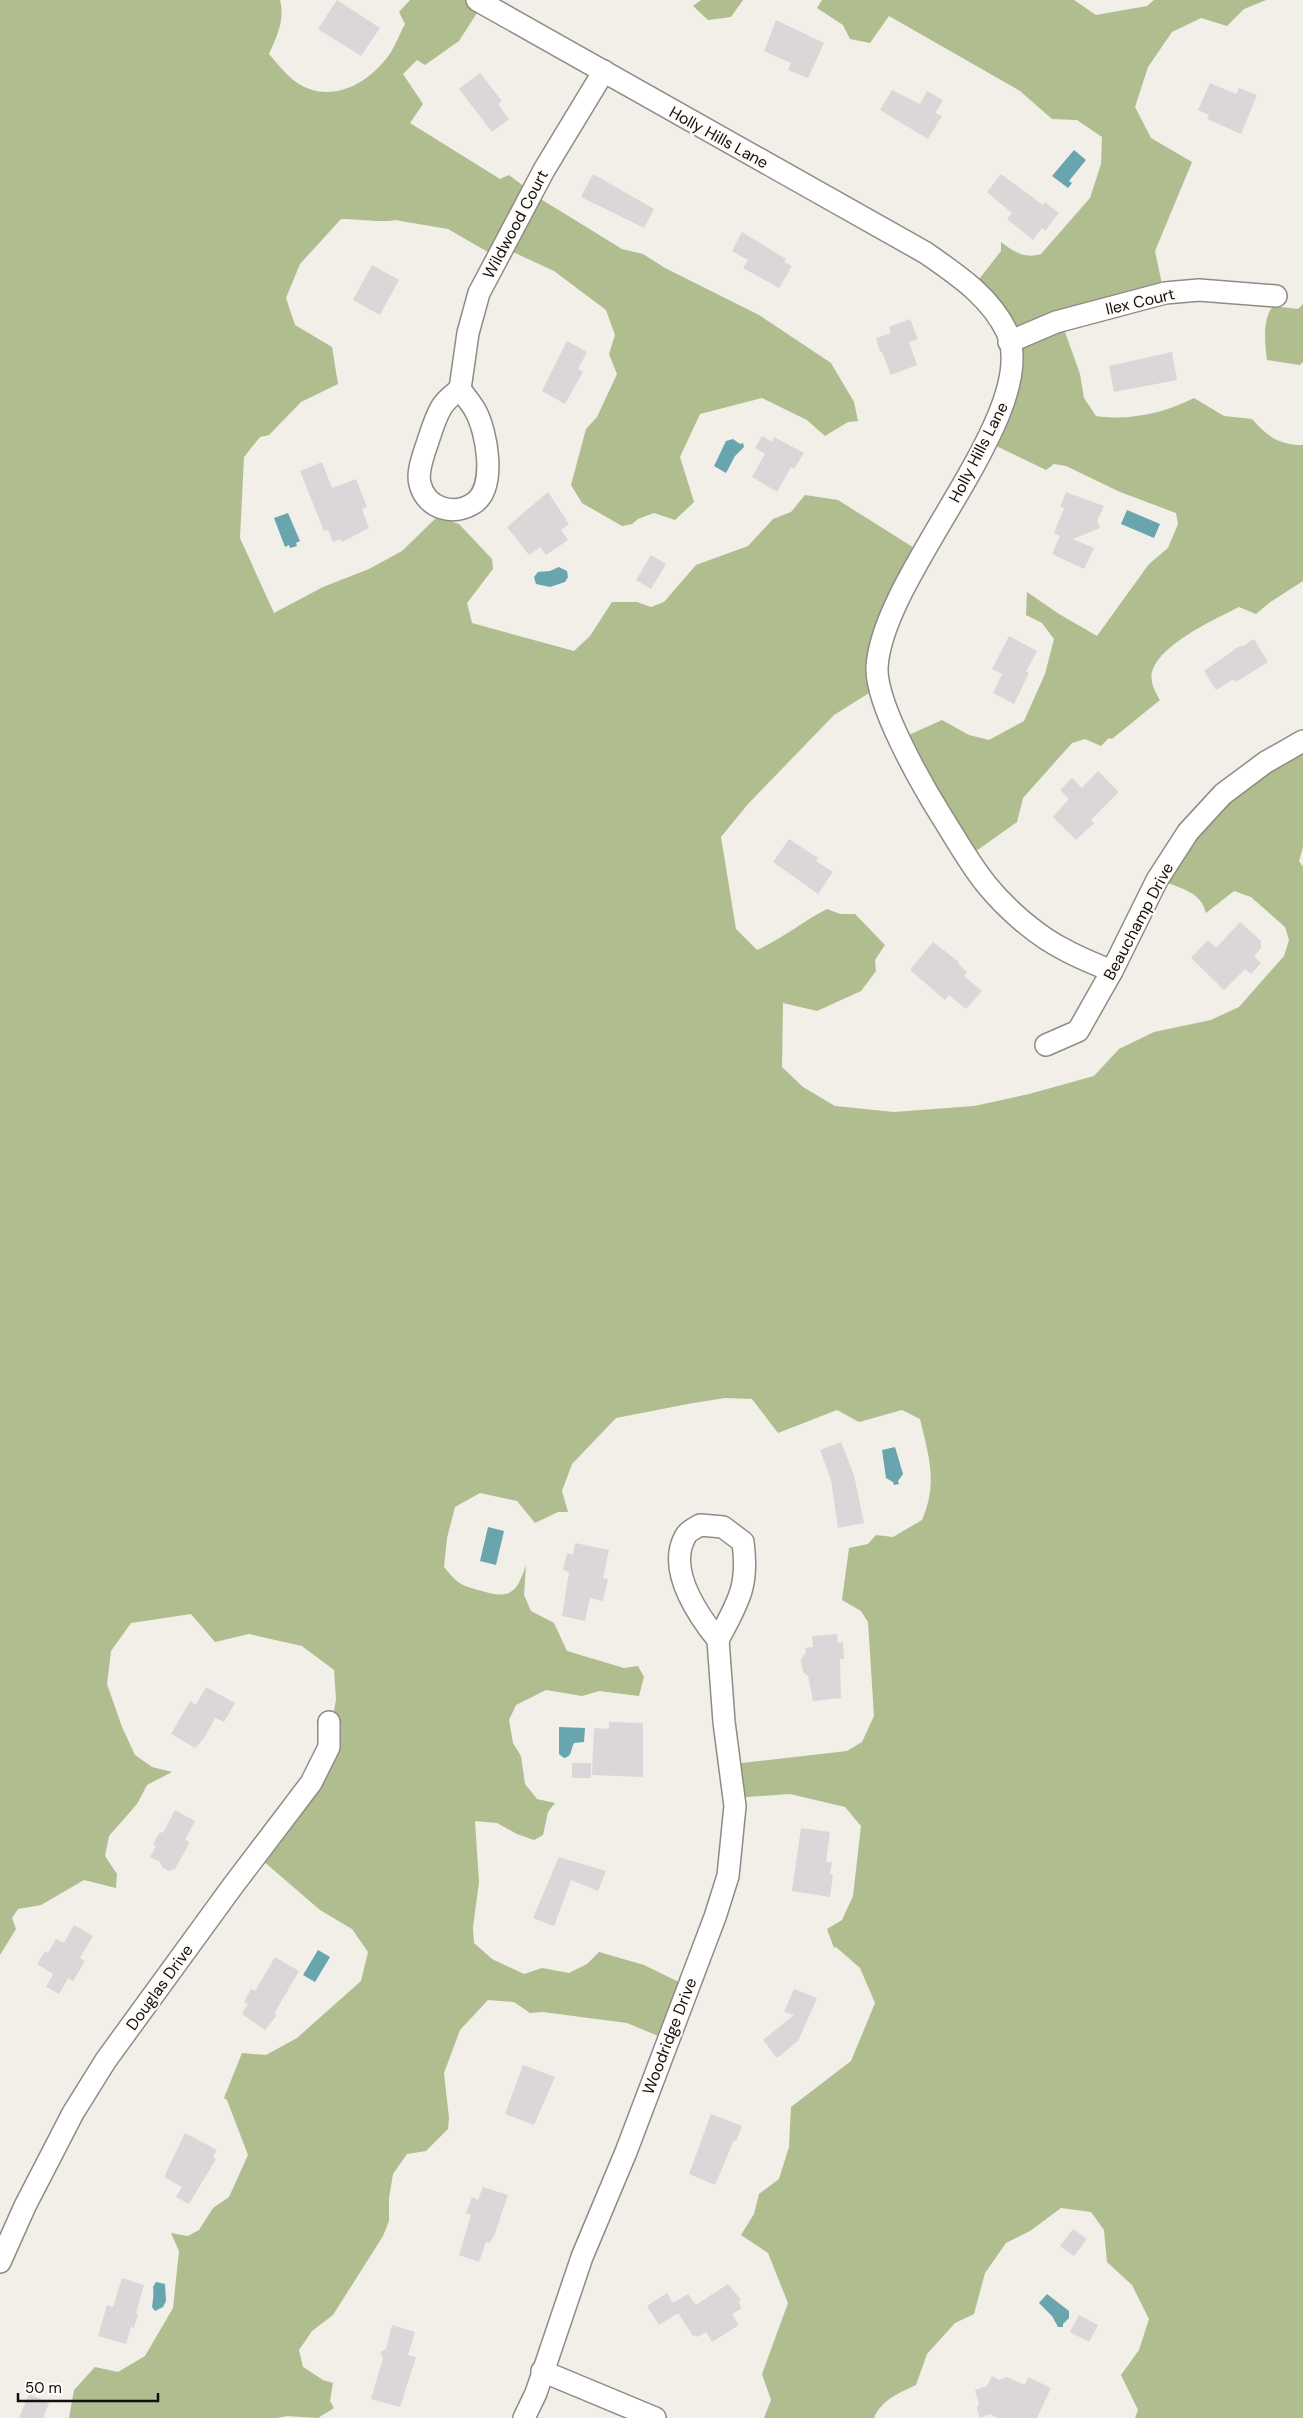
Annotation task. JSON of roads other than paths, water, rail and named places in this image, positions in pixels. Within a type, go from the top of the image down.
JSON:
[{"type":"street","name":"Holly Hills Lane","points":[[476,0],[926,253],[985,298],[1007,333],[1009,342],[1012,360],[1006,397],[970,472],[894,606],[884,629],[877,669],[882,696],[902,746],[935,806],[986,884],[1019,916],[1066,950],[1112,971]]},
{"type":"street","name":"Wildwood Court","points":[[460,389],[468,333],[478,293],[544,170],[604,71]]},
{"type":"street","name":"Ilex Court","points":[[1009,342],[1056,322],[1165,292],[1200,290],[1276,296]]},
{"type":"street","points":[[460,389],[476,412],[489,469],[484,491],[474,503],[455,510],[439,508],[427,498],[419,483],[420,465],[442,406],[460,389]]},
{"type":"street","name":"Beauchamp Drive","points":[[1046,1045],[1078,1031],[1112,971],[1157,880],[1188,832],[1223,794],[1266,762],[1303,741]]},
{"type":"street","points":[[700,1525],[723,1527],[743,1542],[746,1566],[742,1595],[718,1640],[702,1619],[686,1590],[678,1558],[685,1535],[700,1525]]},
{"type":"street","name":"Woodridge Drive","points":[[524,2418],[536,2393],[542,2370],[582,2257],[626,2152],[715,1917],[728,1876],[735,1806],[724,1722],[718,1640]]},
{"type":"street","name":"Douglas Drive","points":[[0,2262],[25,2206],[74,2113],[106,2060],[232,1887],[311,1783],[329,1747],[329,1722]]},
{"type":"street","points":[[542,2370],[655,2418]]},
{"type":"water","points":[[1074,150],[1086,160],[1069,181],[1072,183],[1068,188],[1052,176]]},
{"type":"water","points":[[733,439],[740,444],[743,443],[744,447],[735,456],[726,473],[714,466],[726,441]]},
{"type":"water","points":[[1127,510],[1160,524],[1154,538],[1121,524]]},
{"type":"water","points":[[288,513],[300,541],[296,543],[297,546],[290,548],[289,545],[285,547],[274,518]]},
{"type":"water","points":[[559,567],[567,571],[568,577],[565,582],[550,587],[536,584],[534,577],[538,572],[550,571]]},
{"type":"water","points":[[895,1447],[903,1474],[898,1481],[899,1484],[894,1485],[893,1482],[886,1478],[882,1450]]},
{"type":"water","points":[[488,1527],[504,1531],[496,1565],[480,1561]]},
{"type":"water","points":[[559,1727],[585,1728],[584,1742],[574,1743],[570,1754],[564,1758],[559,1754]]},
{"type":"water","points":[[318,1950],[330,1957],[315,1982],[303,1975]]},
{"type":"water","points":[[156,2282],[165,2284],[166,2301],[163,2307],[155,2311],[152,2307],[153,2287]]},
{"type":"water","points":[[1047,2294],[1069,2311],[1069,2318],[1063,2324],[1063,2327],[1058,2327],[1052,2316],[1039,2303]]}]
